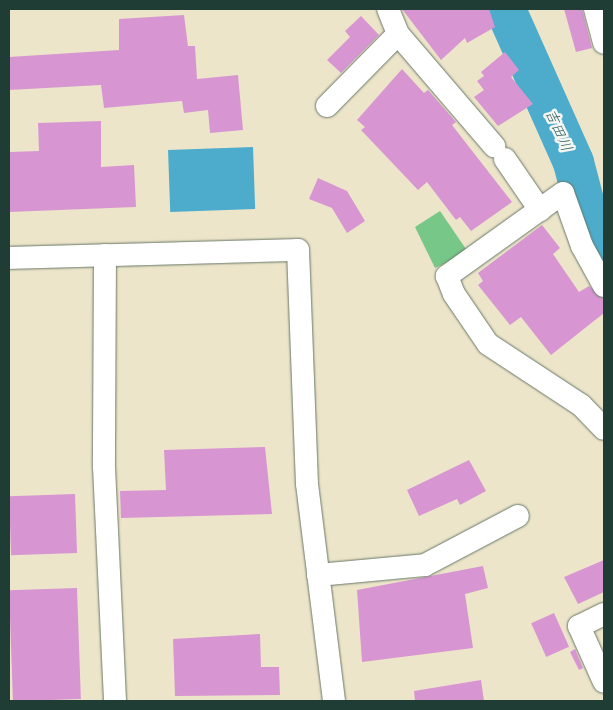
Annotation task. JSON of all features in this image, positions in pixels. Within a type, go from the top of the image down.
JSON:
[{"type":"street","points":[[388,9],[398,34],[500,152],[540,210]]},
{"type":"street","points":[[595,9],[604,43]]},
{"type":"street","points":[[327,106],[398,34]]},
{"type":"street","points":[[604,286],[582,246],[563,193],[447,276],[454,294],[488,344],[581,405],[604,430]]},
{"type":"street","points":[[9,258],[298,250],[307,484],[334,701]]},
{"type":"street","points":[[105,255],[104,467],[115,701]]},
{"type":"street","points":[[318,575],[425,565],[518,516]]},
{"type":"street","points":[[604,614],[579,626],[604,682]]},
{"type":"green space","points":[[440,211],[468,252],[435,268],[415,227]]},
{"type":"water","points":[[253,147],[255,209],[170,212],[168,150]]},
{"type":"building","points":[[402,9],[489,9],[495,27],[467,43],[465,38],[441,60]]},
{"type":"building","points":[[564,9],[582,9],[592,48],[576,52]]},
{"type":"building","points":[[184,15],[188,46],[195,46],[197,79],[238,75],[243,130],[210,133],[208,110],[184,113],[182,101],[104,108],[101,85],[9,90],[9,57],[119,50],[119,19]]},
{"type":"building","points":[[361,16],[379,35],[341,73],[327,60],[350,37],[345,31]]},
{"type":"building","points":[[505,52],[519,70],[511,77],[533,104],[498,126],[474,97],[484,90],[477,81],[484,76],[481,72]]},
{"type":"building","points":[[402,69],[424,93],[428,90],[456,122],[452,125],[512,202],[471,231],[460,217],[456,220],[427,182],[418,190],[361,130],[365,127],[357,120]]},
{"type":"building","points":[[101,121],[101,167],[134,165],[136,207],[9,212],[9,152],[39,151],[38,123]]},
{"type":"building","points":[[318,178],[347,191],[365,221],[347,233],[332,208],[309,199]]},
{"type":"building","points":[[542,225],[560,248],[553,254],[579,292],[589,286],[604,299],[604,313],[551,355],[521,317],[510,325],[478,285],[483,281],[478,273]]},
{"type":"building","points":[[265,447],[272,514],[121,518],[120,491],[166,490],[164,450]]},
{"type":"building","points":[[469,460],[486,491],[460,505],[457,499],[419,516],[407,490]]},
{"type":"building","points":[[75,494],[77,553],[11,555],[9,496]]},
{"type":"building","points":[[604,560],[604,592],[578,604],[564,577]]},
{"type":"building","points":[[483,566],[488,588],[465,594],[473,648],[362,662],[357,590]]},
{"type":"building","points":[[77,588],[81,699],[13,701],[9,590]]},
{"type":"building","points":[[554,613],[569,647],[546,657],[531,623]]},
{"type":"building","points":[[260,634],[261,667],[279,667],[280,695],[175,696],[173,639]]},
{"type":"building","points":[[575,649],[583,668],[579,670],[570,652]]},
{"type":"building","points":[[481,680],[484,701],[415,701],[414,691]]},
{"type":"waterway","name":"吉田川","points":[[505,9],[573,162],[589,223],[604,254]]}]
